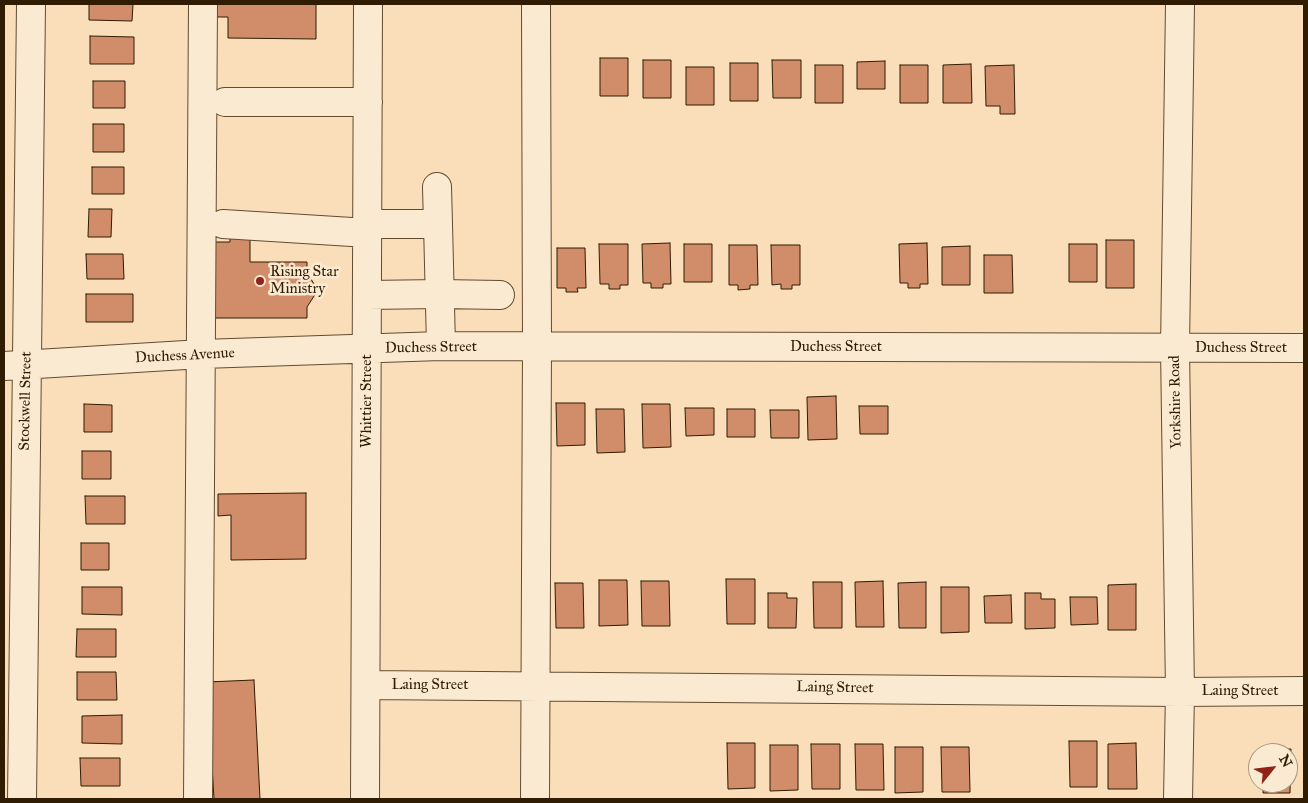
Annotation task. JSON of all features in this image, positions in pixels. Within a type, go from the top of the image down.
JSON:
[{"type":"street","name":"Stockwell Street","points":[[22,799],[15,366],[31,4]]},
{"type":"street","points":[[198,799],[204,4]]},
{"type":"street","name":"Whittier Street","points":[[365,799],[368,4]]},
{"type":"street","points":[[535,799],[536,4]]},
{"type":"street","name":"Yorkshire Road","points":[[1178,799],[1180,692],[1175,348],[1180,4]]},
{"type":"street","points":[[225,102],[368,102]]},
{"type":"street","points":[[437,187],[441,346]]},
{"type":"street","points":[[223,224],[368,228],[438,224]]},
{"type":"street","points":[[367,295],[500,295]]},
{"type":"street","name":"Duchess Street","points":[[367,349],[441,346],[1304,348]]},
{"type":"street","name":"Duchess Avenue","points":[[15,366],[202,354],[367,349]]},
{"type":"street","name":"Laing Street","points":[[366,685],[1180,692],[1304,691]]},
{"type":"building","points":[[89,4],[133,4],[132,21],[89,20]]},
{"type":"building","points":[[209,4],[316,4],[316,39],[228,38],[228,17],[209,17]]},
{"type":"building","points":[[90,36],[134,37],[134,64],[90,64]]},
{"type":"building","points":[[600,58],[628,58],[628,96],[600,96]]},
{"type":"building","points":[[643,60],[671,60],[671,98],[643,98]]},
{"type":"building","points":[[772,60],[801,60],[801,98],[773,98]]},
{"type":"building","points":[[885,61],[885,89],[857,89],[857,62]]},
{"type":"building","points":[[730,63],[758,63],[758,101],[730,101]]},
{"type":"building","points":[[971,64],[972,103],[943,103],[943,65]]},
{"type":"building","points":[[815,65],[843,65],[843,103],[815,103]]},
{"type":"building","points":[[900,65],[928,65],[928,103],[900,103]]},
{"type":"building","points":[[1014,65],[1015,114],[1000,114],[1000,106],[986,106],[985,66]]},
{"type":"building","points":[[686,67],[714,67],[714,105],[686,105]]},
{"type":"building","points":[[93,81],[125,81],[125,108],[93,108]]},
{"type":"building","points":[[93,124],[124,124],[124,152],[93,152]]},
{"type":"building","points":[[92,167],[124,167],[124,194],[92,194]]},
{"type":"building","points":[[89,209],[112,209],[111,237],[88,237]]},
{"type":"building","name":"Rising Star Ministry","points":[[230,231],[250,231],[250,262],[307,262],[307,273],[318,290],[307,307],[307,318],[208,318],[207,242],[230,242]]},
{"type":"building","points":[[1106,240],[1134,240],[1134,288],[1106,288]]},
{"type":"building","points":[[670,243],[671,284],[663,284],[663,288],[651,288],[651,283],[643,283],[642,244]]},
{"type":"building","points":[[927,243],[928,284],[920,284],[920,288],[908,288],[908,283],[900,283],[899,244]]},
{"type":"building","points":[[599,244],[628,244],[628,285],[620,285],[620,289],[609,289],[609,284],[600,284]]},
{"type":"building","points":[[684,244],[712,244],[712,282],[684,282]]},
{"type":"building","points":[[1069,244],[1097,244],[1097,282],[1069,282]]},
{"type":"building","points":[[729,245],[757,245],[758,285],[750,285],[750,289],[738,290],[738,285],[729,285]]},
{"type":"building","points":[[771,245],[800,245],[800,285],[792,285],[792,289],[781,289],[781,284],[772,285]]},
{"type":"building","points":[[970,246],[970,285],[942,285],[942,247]]},
{"type":"building","points":[[557,248],[585,248],[586,288],[577,288],[578,292],[566,292],[566,288],[557,288]]},
{"type":"building","points":[[86,254],[123,254],[124,279],[87,279]]},
{"type":"building","points":[[984,255],[1012,255],[1013,293],[984,293]]},
{"type":"building","points":[[86,294],[133,294],[133,322],[86,322]]},
{"type":"building","points":[[836,396],[837,439],[808,440],[807,397]]},
{"type":"building","points":[[556,403],[585,403],[585,445],[557,446]]},
{"type":"building","points":[[84,404],[112,405],[112,432],[84,432]]},
{"type":"building","points":[[642,404],[670,404],[671,447],[643,448]]},
{"type":"building","points":[[859,406],[888,406],[888,434],[860,434]]},
{"type":"building","points":[[685,408],[714,408],[714,435],[686,436]]},
{"type":"building","points":[[596,409],[624,409],[625,452],[597,453]]},
{"type":"building","points":[[727,409],[755,409],[755,437],[727,437]]},
{"type":"building","points":[[770,410],[799,410],[799,438],[771,438]]},
{"type":"building","points":[[82,451],[111,451],[111,479],[82,479]]},
{"type":"building","points":[[306,493],[306,559],[231,560],[231,515],[218,516],[218,494]]},
{"type":"building","points":[[85,496],[125,496],[125,524],[86,524]]},
{"type":"building","points":[[81,543],[109,543],[109,570],[81,570]]},
{"type":"building","points":[[726,579],[755,579],[755,624],[727,624]]},
{"type":"building","points":[[599,580],[627,580],[628,625],[599,626]]},
{"type":"building","points":[[641,581],[669,581],[670,626],[642,626]]},
{"type":"building","points":[[883,581],[884,627],[856,627],[855,582]]},
{"type":"building","points":[[813,582],[842,582],[842,628],[814,628]]},
{"type":"building","points":[[926,582],[926,628],[899,628],[898,583]]},
{"type":"building","points":[[555,583],[583,583],[584,628],[556,628]]},
{"type":"building","points":[[1136,584],[1136,630],[1108,630],[1108,585]]},
{"type":"building","points":[[82,587],[122,587],[122,615],[82,614]]},
{"type":"building","points":[[941,587],[969,587],[969,632],[941,633]]},
{"type":"building","points":[[768,593],[787,593],[787,598],[797,598],[796,628],[768,628]]},
{"type":"building","points":[[1025,593],[1041,593],[1041,599],[1055,599],[1055,628],[1025,629]]},
{"type":"building","points":[[1011,595],[1012,623],[985,623],[984,596]]},
{"type":"building","points":[[1070,597],[1097,597],[1098,624],[1071,625]]},
{"type":"building","points":[[77,629],[116,629],[116,657],[76,657]]},
{"type":"building","points":[[77,672],[116,672],[117,700],[77,700]]},
{"type":"building","points":[[254,680],[260,799],[214,799],[207,682]]},
{"type":"building","points":[[122,715],[122,744],[82,743],[82,716]]},
{"type":"building","points":[[1069,741],[1097,741],[1097,787],[1070,787]]},
{"type":"building","points":[[727,743],[755,743],[755,788],[728,789]]},
{"type":"building","points":[[1136,743],[1137,789],[1108,789],[1108,744]]},
{"type":"building","points":[[811,744],[840,744],[840,789],[812,789]]},
{"type":"building","points":[[855,744],[883,744],[884,790],[856,790]]},
{"type":"building","points":[[770,745],[798,745],[798,790],[770,791]]},
{"type":"building","points":[[895,747],[923,747],[923,792],[895,793]]},
{"type":"building","points":[[941,747],[969,747],[970,792],[942,792]]},
{"type":"building","points":[[80,758],[120,758],[120,786],[81,786]]},
{"type":"place","name":"Rising Star Ministry","points":[[260,281]]}]
